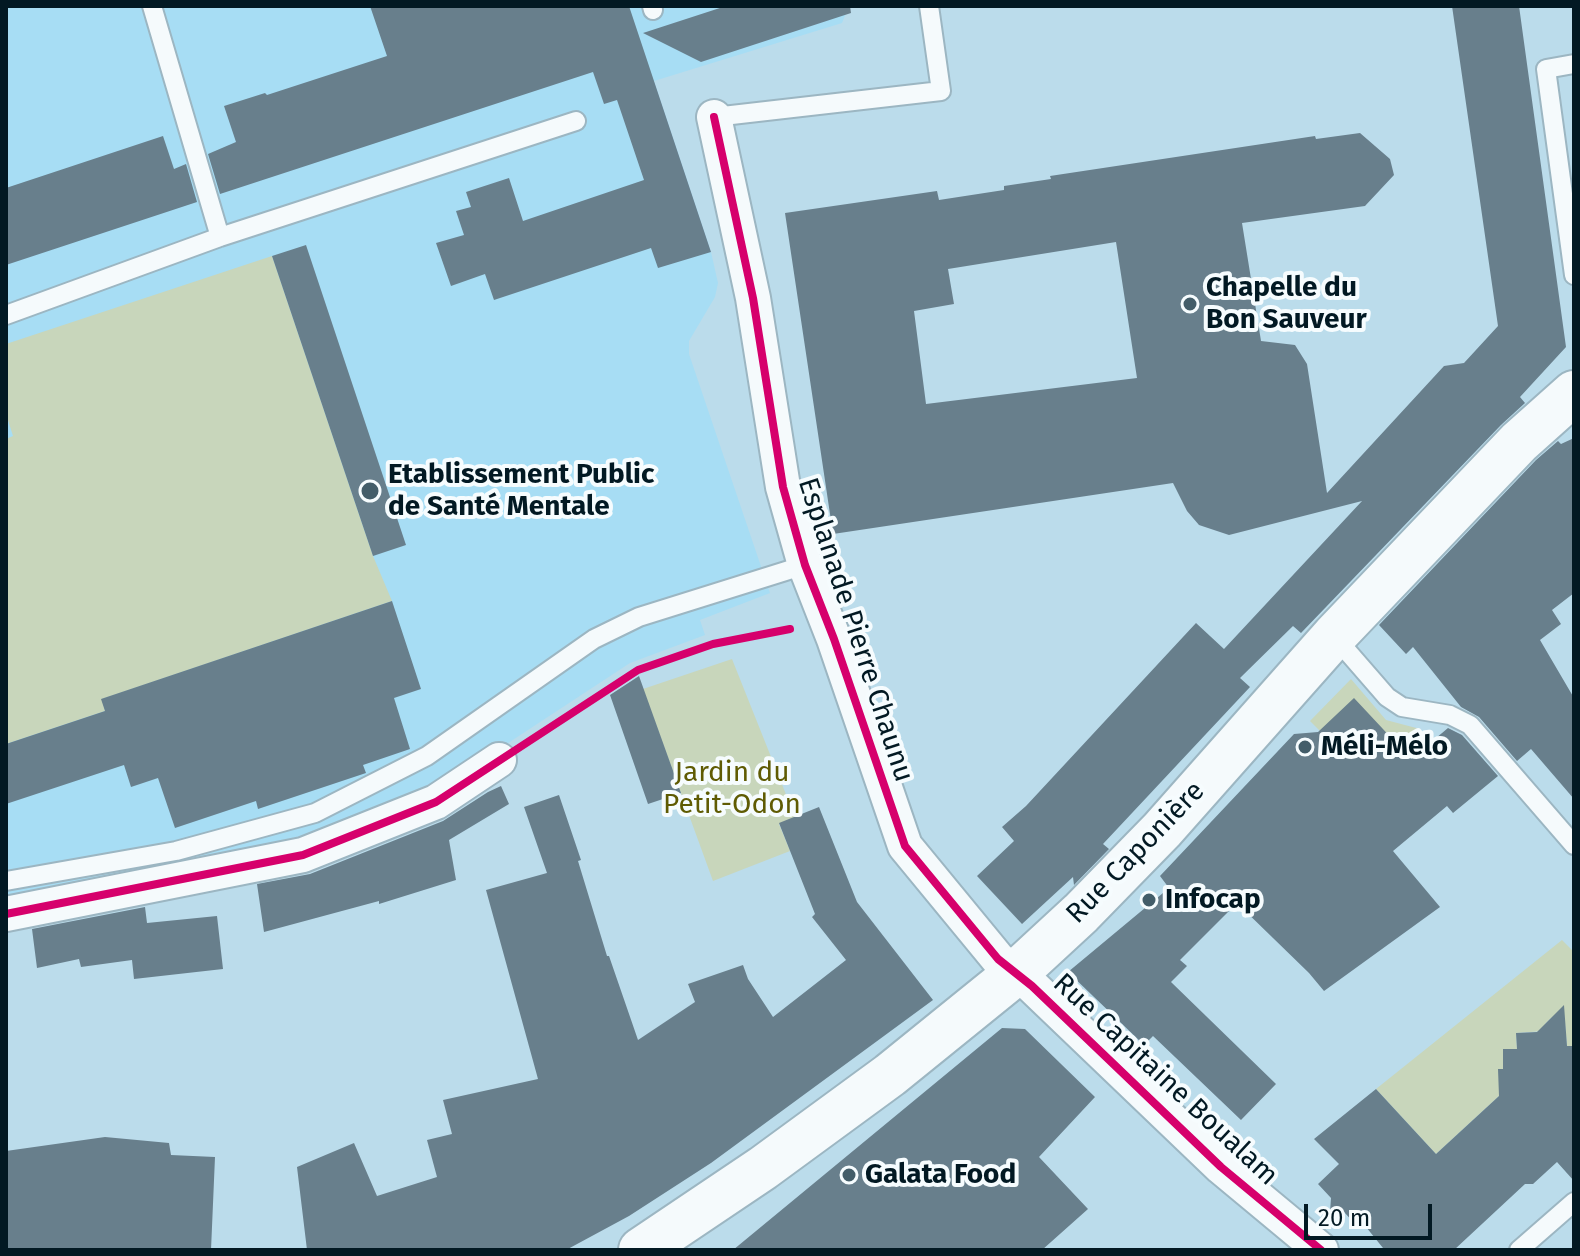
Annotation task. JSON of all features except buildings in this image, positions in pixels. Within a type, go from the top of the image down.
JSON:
[{"type":"main road","name":"Rue Caponière","points":[[641,1250],[763,1168],[852,1103],[1016,973],[1081,913],[1162,830],[1334,636],[1519,442],[1574,393]]},
{"type":"street","name":"Esplanade Pierre Chaunu","points":[[714,117],[753,298],[783,487],[805,565],[834,639],[905,846],[998,959],[1016,973]]},
{"type":"street","points":[[6,914],[303,855],[436,802],[499,760]]},
{"type":"street","name":"Rue Capitaine Boualam","points":[[1016,973],[1221,1167],[1321,1250]]},
{"type":"lane","points":[[152,6],[220,237]]},
{"type":"lane","points":[[714,117],[941,91],[929,6]]},
{"type":"lane","points":[[1574,64],[1546,69],[1574,275]]},
{"type":"lane","points":[[6,315],[220,237],[576,121]]},
{"type":"lane","points":[[6,881],[176,851],[315,813],[427,756],[594,639],[639,617],[805,565]]},
{"type":"lane","points":[[1334,636],[1387,697],[1402,707],[1450,715],[1470,725],[1574,845]]},
{"type":"lane","points":[[1519,1250],[1574,1202]]},
{"type":"shaded area","name":"Etablissement Public de Santé Mentale","points":[[6,6],[849,6],[842,23],[654,81],[711,252],[718,283],[715,297],[689,341],[689,354],[770,593],[700,620],[705,635],[630,663],[432,793],[302,847],[6,905]]},
{"type":"green space","points":[[272,256],[373,556],[392,601],[102,699],[105,711],[6,744],[6,439],[13,436],[6,414],[6,344]]},
{"type":"green space","name":"Jardin du Petit-Odon","points":[[732,659],[795,817],[779,824],[790,851],[713,881],[643,689]]},
{"type":"green space","points":[[1351,679],[1386,720],[1420,729],[1352,788],[1332,743],[1310,721]]},
{"type":"green space","points":[[1562,940],[1574,952],[1574,1046],[1567,1046],[1565,1023],[1559,1017],[1551,1018],[1545,1024],[1545,1031],[1516,1033],[1517,1049],[1503,1049],[1499,1096],[1436,1154],[1376,1089]]},
{"type":"cycle path","points":[[714,117],[753,298],[783,487],[805,565],[834,639],[905,846],[998,959],[1032,986],[1221,1167],[1321,1250]]},
{"type":"cycle path","points":[[6,914],[303,855],[436,802],[638,670],[713,644],[790,629]]},
{"type":"place","name":"Chapelle du Bon Sauveur","points":[[1190,304]]},
{"type":"place","name":"Etablissement Public de Santé Mentale","points":[[370,491]]},
{"type":"place","name":"Méli-Mélo","points":[[1305,747]]},
{"type":"place","name":"Infocap","points":[[1149,900]]},
{"type":"place","name":"Galata Food","points":[[849,1175]]}]
